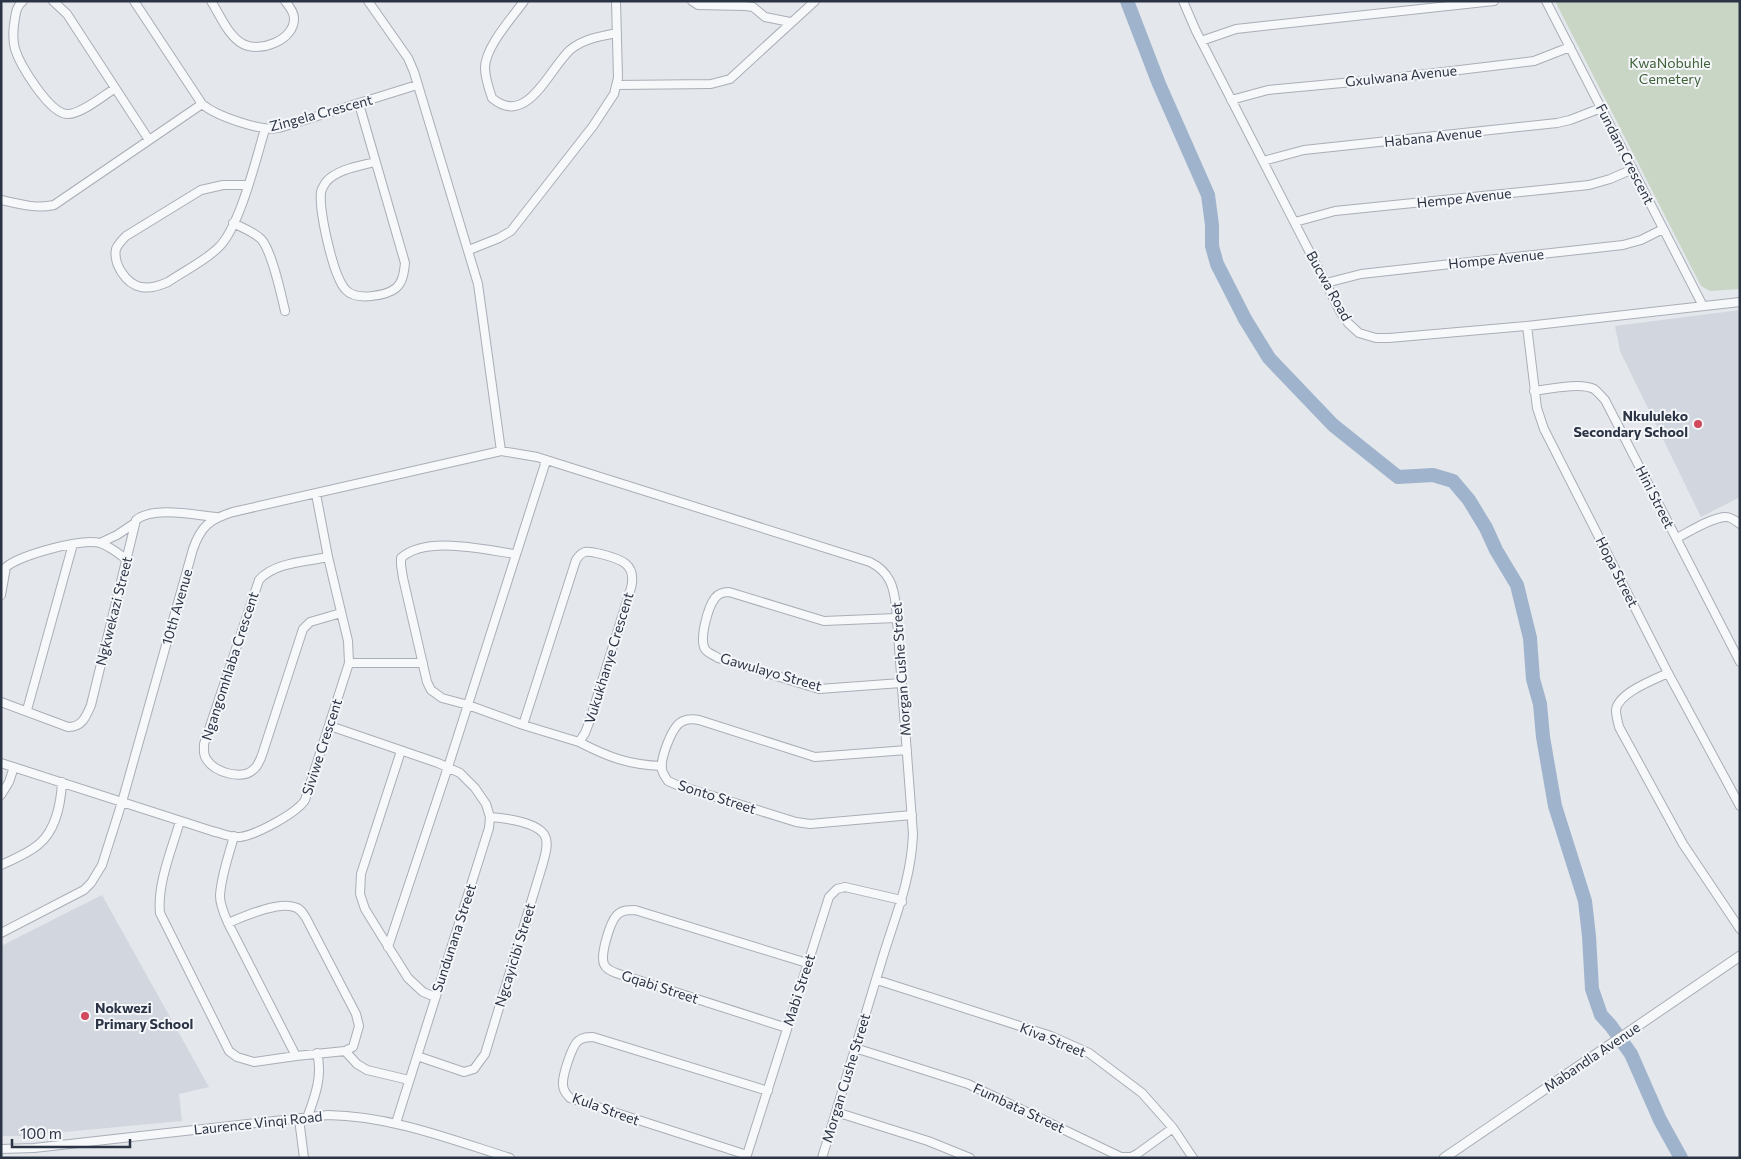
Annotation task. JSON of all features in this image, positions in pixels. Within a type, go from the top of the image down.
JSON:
[{"type":"street","points":[[23,1],[17,9],[14,23],[15,48],[22,66],[54,108],[64,114],[76,112],[114,89]]},
{"type":"street","points":[[53,1],[67,14],[114,89],[149,140]]},
{"type":"street","name":"Zingela Crescent","points":[[134,1],[202,104],[216,114],[264,129],[279,128],[417,85]]},
{"type":"street","points":[[211,1],[235,38],[245,45],[253,46],[279,41],[293,27],[293,13],[286,1]]},
{"type":"street","points":[[368,1],[408,58],[469,250],[481,300],[501,451]]},
{"type":"street","points":[[524,1],[489,51],[486,60],[485,68],[492,98],[504,106],[519,105],[537,94],[558,63],[578,44],[617,33]]},
{"type":"street","points":[[469,250],[499,238],[520,221],[594,126],[608,105],[618,85],[616,1]]},
{"type":"street","points":[[692,1],[698,5],[753,7],[765,17],[790,22]]},
{"type":"street","points":[[618,85],[711,84],[730,79],[815,1]]},
{"type":"street","name":"Bucwa Road","points":[[1183,1],[1201,41],[1341,313],[1359,333],[1376,338],[1402,338],[1740,302]]},
{"type":"street","points":[[1201,41],[1236,28],[1494,1]]},
{"type":"street","name":"Fundam Crescent","points":[[1546,1],[1703,306]]},
{"type":"street","name":"Gxulwana Avenue","points":[[1231,100],[1268,90],[1385,79],[1534,61],[1570,47]]},
{"type":"street","points":[[1,200],[31,207],[43,208],[54,205],[202,104]]},
{"type":"street","points":[[359,104],[405,263],[401,281],[396,288],[364,297],[345,290],[338,274],[325,231],[321,193],[326,182],[335,175],[375,162]]},
{"type":"street","name":"Habana Avenue","points":[[1263,161],[1304,150],[1557,123],[1601,108]]},
{"type":"street","points":[[248,185],[223,186],[201,190],[150,220],[120,241],[116,250],[118,266],[131,282],[139,287],[147,288],[168,282],[218,248],[233,223],[248,185],[264,129]]},
{"type":"street","name":"Hempe Avenue","points":[[1295,222],[1335,211],[1584,186],[1610,179],[1633,169]]},
{"type":"street","points":[[233,223],[251,232],[263,242],[286,311]]},
{"type":"street","name":"Hompe Avenue","points":[[1326,282],[1361,274],[1623,245],[1641,240],[1664,229]]},
{"type":"street","name":"Hopa Street","points":[[1527,326],[1534,391],[1544,429],[1668,672],[1737,796],[1740,806]]},
{"type":"street","name":"Hini Street","points":[[1534,391],[1583,386],[1589,387],[1599,394],[1612,413],[1740,662]]},
{"type":"street","name":"Morgan Cushe Street","points":[[501,451],[546,460],[870,562],[885,572],[892,584],[912,815],[912,858],[902,902],[880,965],[822,1158]]},
{"type":"street","name":"10th Avenue","points":[[1,933],[75,895],[91,883],[102,865],[122,802],[198,534],[216,517],[233,512],[501,451]]},
{"type":"street","points":[[388,947],[448,767],[546,460]]},
{"type":"street","name":"Siviwe Crescent","points":[[1,763],[180,821],[234,836],[248,835],[291,814],[301,806],[305,800],[330,726],[349,663],[348,642],[328,557],[316,494]]},
{"type":"street","points":[[1,595],[5,571],[9,565],[24,557],[73,544],[100,543],[117,535],[142,516],[157,513],[216,517]]},
{"type":"street","points":[[1677,538],[1713,520],[1725,517],[1735,520],[1740,524]]},
{"type":"street","name":"Ngkwekazi Street","points":[[1,702],[27,710],[68,727],[81,723],[91,705],[134,522]]},
{"type":"street","points":[[100,543],[126,559]]},
{"type":"street","points":[[27,710],[73,544]]},
{"type":"street","points":[[515,554],[450,546],[412,550],[401,558],[400,565],[427,682],[431,690],[437,695],[579,742],[609,757],[624,762],[662,766],[672,732],[683,720],[692,719],[815,757],[907,750]]},
{"type":"street","name":"Vukukhanye Crescent","points":[[523,725],[576,560],[586,552],[623,561],[629,567],[632,576],[631,588],[587,728],[579,742]]},
{"type":"street","name":"Ngangomhlaba Crescent","points":[[328,557],[274,568],[259,580],[204,744],[204,754],[207,762],[216,769],[237,775],[249,773],[256,767],[262,755],[303,630],[310,622],[341,613]]},
{"type":"street","name":"Gawulayo Street","points":[[896,618],[824,621],[729,592],[715,597],[711,604],[702,640],[707,652],[718,658],[819,688],[901,683]]},
{"type":"street","points":[[349,663],[423,663]]},
{"type":"street","points":[[1668,672],[1633,690],[1623,698],[1618,704],[1616,711],[1620,727],[1683,844],[1740,928]]},
{"type":"street","points":[[330,726],[448,767],[460,773],[475,788],[486,804],[490,817]]},
{"type":"street","points":[[401,751],[360,883],[360,894],[365,909],[408,978],[424,992],[435,996]]},
{"type":"street","name":"Sonto Street","points":[[662,766],[664,776],[668,781],[677,785],[796,822],[810,824],[912,815]]},
{"type":"street","points":[[1,795],[14,767]]},
{"type":"street","points":[[1,865],[34,848],[46,838],[59,804],[62,782]]},
{"type":"street","name":"Sundunana Street","points":[[396,1123],[489,828],[490,817]]},
{"type":"street","name":"Ngcayicibi Street","points":[[417,1056],[464,1072],[474,1069],[485,1054],[546,848],[544,835],[541,831],[524,823],[490,817]]},
{"type":"street","points":[[180,821],[160,893],[160,913],[229,1051],[237,1057],[248,1061],[317,1053],[345,1052],[353,1047],[359,1026],[356,1014],[302,913],[295,907],[284,906],[262,910],[228,923]]},
{"type":"street","points":[[234,836],[220,896],[221,905],[228,923],[296,1056]]},
{"type":"street","name":"Mabi Street","points":[[747,1156],[829,896],[834,890],[842,887],[897,899],[902,902]]},
{"type":"street","name":"Gqabi Street","points":[[787,1028],[616,974],[606,967],[603,951],[614,918],[621,912],[629,910],[642,912],[807,963]]},
{"type":"street","name":"Mabandla Avenue","points":[[1444,1158],[1740,956]]},
{"type":"street","name":"Kiva Street","points":[[877,980],[1051,1036],[1078,1047],[1102,1062],[1142,1093],[1173,1128],[1193,1158]]},
{"type":"street","name":"Kula Street","points":[[747,1156],[570,1098],[564,1090],[563,1081],[572,1051],[578,1041],[586,1037],[593,1037],[768,1091]]},
{"type":"street","name":"Fumbata Street","points":[[855,1048],[974,1087],[1121,1157],[1137,1154],[1173,1128]]},
{"type":"street","points":[[345,1052],[357,1064],[367,1070],[409,1080]]},
{"type":"street","points":[[304,1158],[303,1118],[318,1084],[320,1065],[317,1053]]},
{"type":"street","points":[[836,1112],[928,1141],[970,1158]]},
{"type":"street","name":"Laurence Vinqi Road","points":[[1,1149],[34,1148],[328,1115],[363,1117],[396,1123],[510,1158]]},
{"type":"shaded area","name":"Nkululeko Secondary School","points":[[1740,310],[1740,497],[1701,517],[1620,351],[1615,326]]},
{"type":"shaded area","name":"Nokwezi Primary School","points":[[102,895],[209,1087],[179,1094],[182,1121],[22,1136],[1,1136],[1,946]]},
{"type":"green space","name":"KwaNobuhle Cemetery","points":[[1555,1],[1740,1],[1740,289],[1710,291],[1701,286]]},
{"type":"waterway","points":[[1127,1],[1159,84],[1208,195],[1212,225],[1212,246],[1217,264],[1245,319],[1269,358],[1333,425],[1398,477],[1433,475],[1453,481],[1469,500],[1517,585],[1530,638],[1533,679],[1540,704],[1543,737],[1555,806],[1585,901],[1592,989],[1601,1015],[1631,1054],[1660,1120],[1681,1158]]},
{"type":"place","name":"Nkululeko Secondary School","points":[[1698,424]]},
{"type":"place","name":"Nokwezi Primary School","points":[[85,1016]]}]
